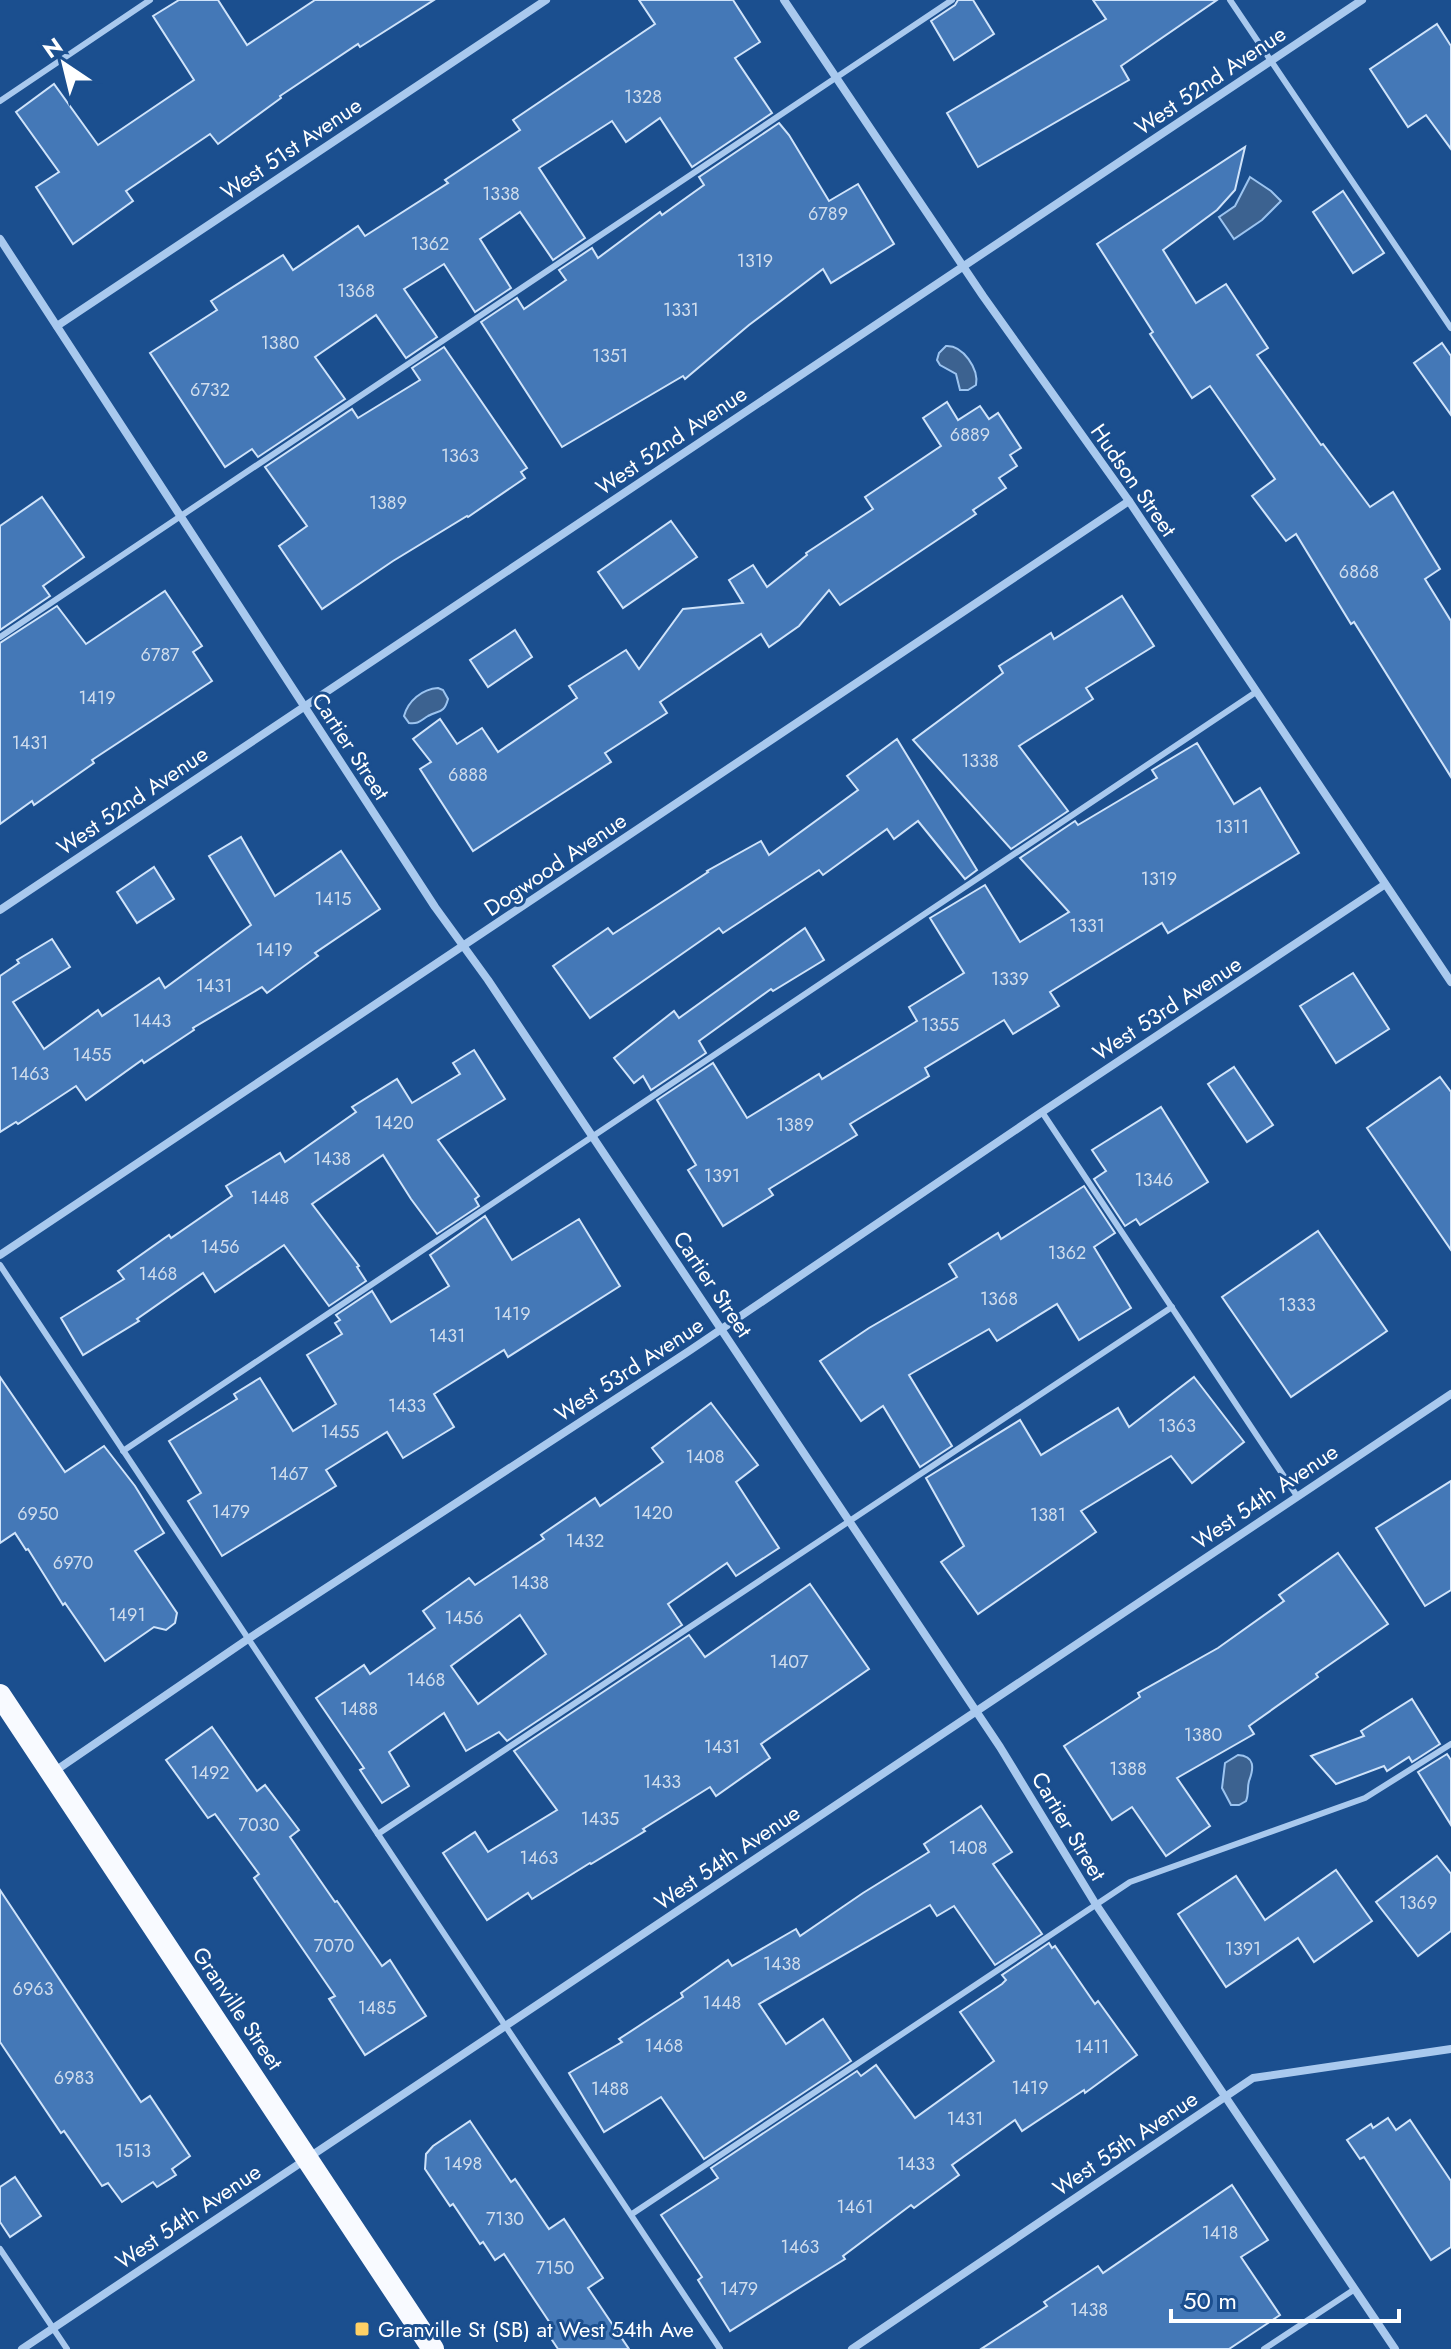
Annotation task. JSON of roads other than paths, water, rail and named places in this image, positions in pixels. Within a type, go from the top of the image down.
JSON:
[{"type":"highway","name":"Granville Street","points":[[0,1695],[433,2349]]},
{"type":"street","name":"West 51st Avenue","points":[[57,326],[546,0]]},
{"type":"street","name":"Hudson Street","points":[[784,0],[963,267],[1129,501],[1451,982]]},
{"type":"street","name":"West 52nd Avenue","points":[[0,910],[1362,0]]},
{"type":"street","name":"Cartier Street","points":[[0,239],[435,907],[594,1137],[850,1520],[976,1711],[1095,1903],[1395,2349]]},
{"type":"street","name":"Dogwood Avenue","points":[[0,1255],[1129,501]]},
{"type":"street","name":"West 53rd Avenue","points":[[52,1773],[248,1639],[721,1329],[1384,885]]},
{"type":"street","name":"West 54th Avenue","points":[[22,2349],[1451,1394]]},
{"type":"street","name":"West 55th Avenue","points":[[852,2349],[1259,2076],[1451,2049]]},
{"type":"lane","points":[[0,101],[150,0]]},
{"type":"lane","points":[[0,637],[952,0]]},
{"type":"lane","points":[[1230,0],[1451,328]]},
{"type":"lane","points":[[123,1451],[1256,692]]},
{"type":"lane","points":[[1042,1112],[1297,1496]]},
{"type":"lane","points":[[0,1265],[720,2349]]},
{"type":"lane","points":[[378,1834],[1172,1307]]},
{"type":"lane","points":[[632,2214],[1130,1882],[1365,1798],[1451,1744]]},
{"type":"lane","points":[[0,2249],[67,2349]]},
{"type":"lane","points":[[1264,2349],[1355,2289]]},
{"type":"water","points":[[1250,177],[1281,201],[1262,220],[1234,239],[1219,217],[1235,206]]},
{"type":"water","points":[[946,346],[958,349],[968,359],[975,372],[976,385],[960,390],[956,374],[940,365],[937,360],[939,353]]},
{"type":"water","points":[[438,688],[448,699],[445,707],[419,722],[409,723],[404,716],[412,701],[421,693]]},
{"type":"water","points":[[1238,1755],[1250,1760],[1252,1772],[1246,1801],[1231,1805],[1222,1788],[1225,1763]]},
{"type":"place","name":"Granville St (SB) at West 54th Ave","points":[[362,2329]]}]
